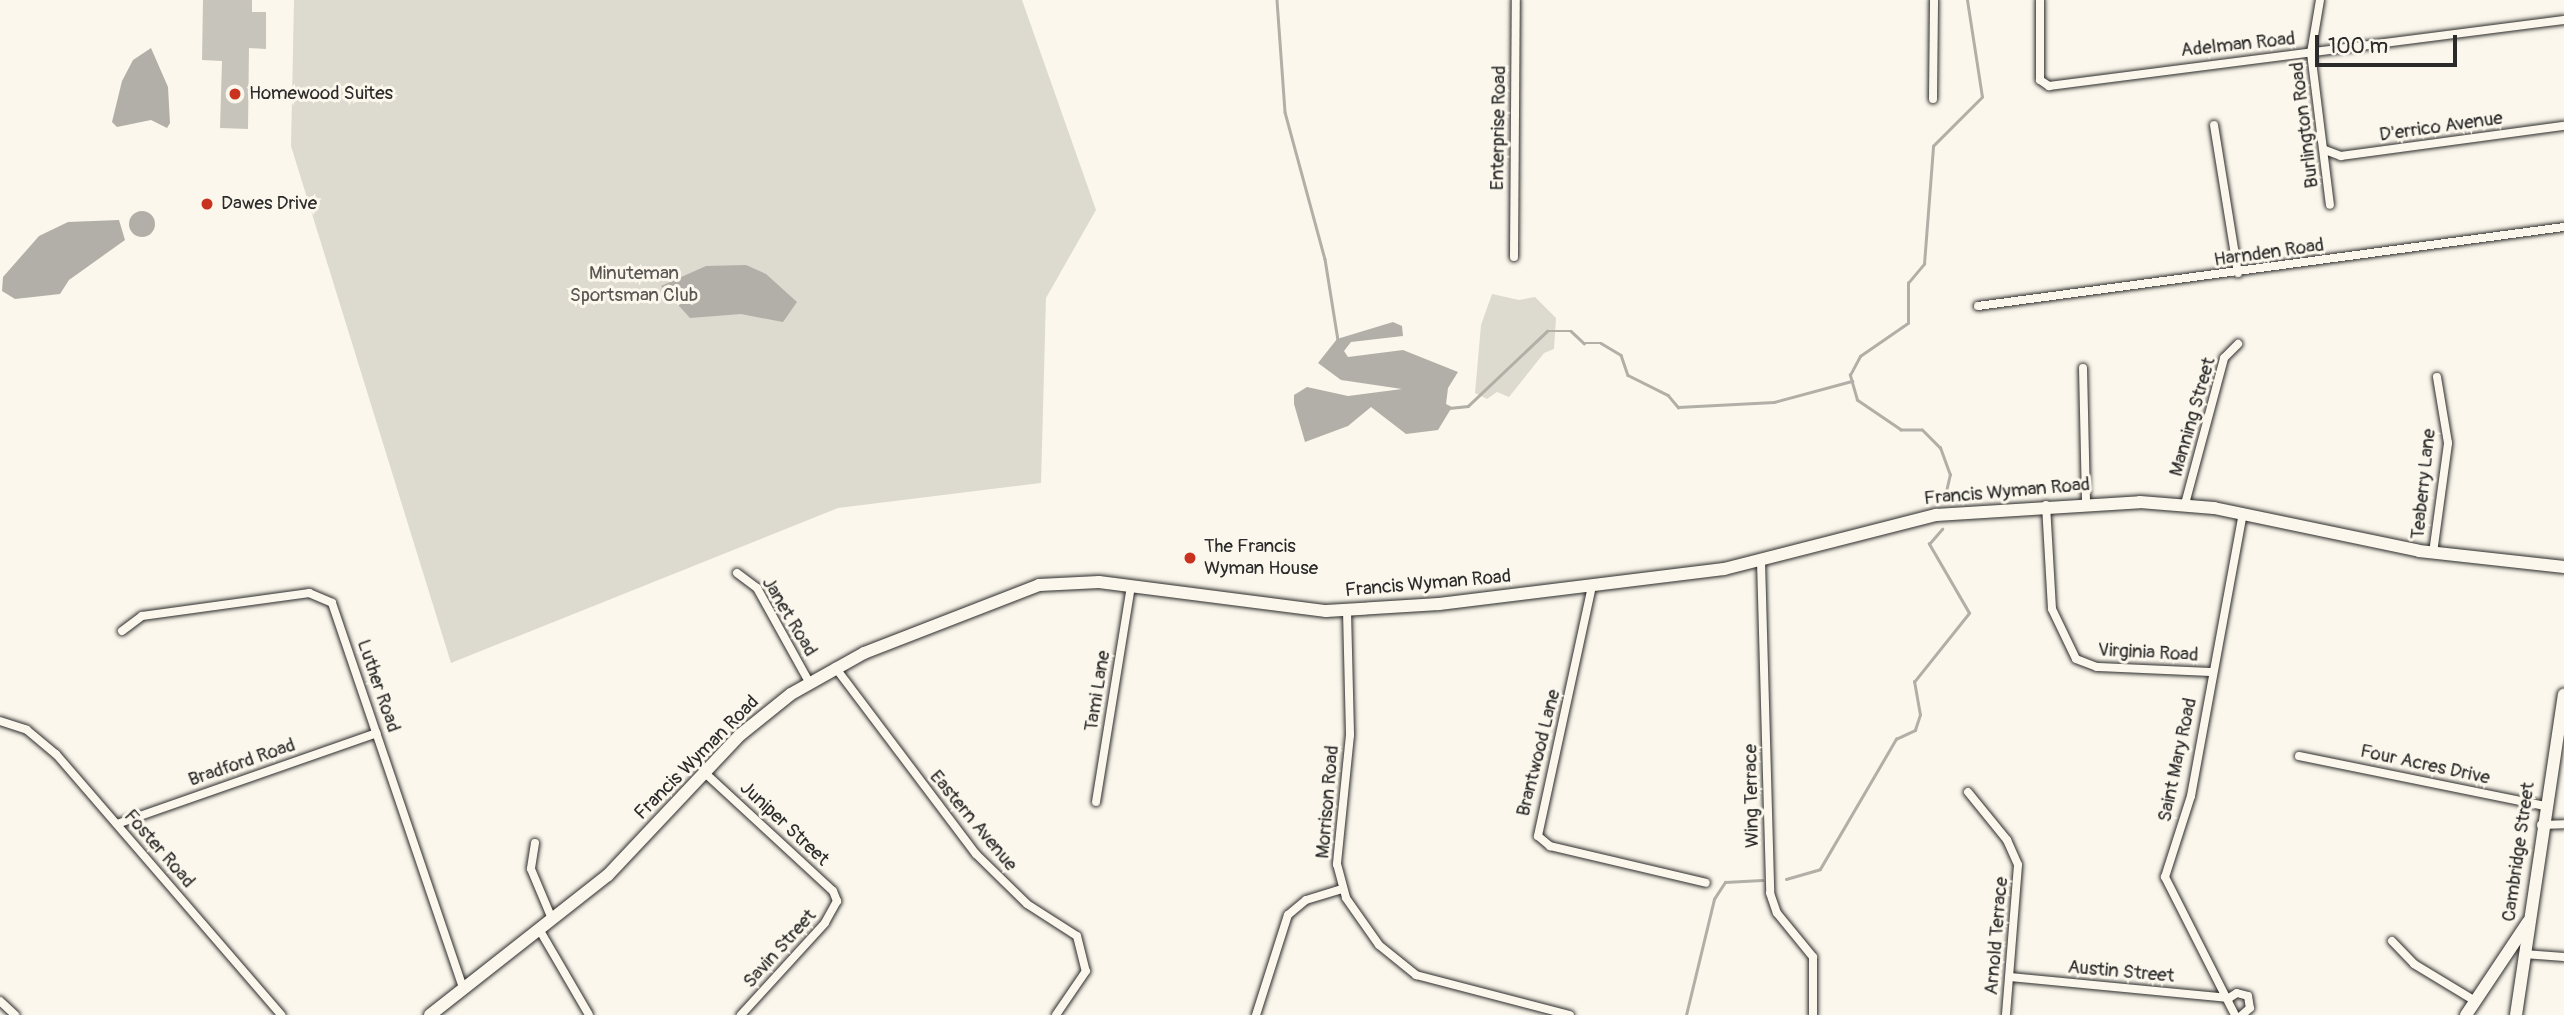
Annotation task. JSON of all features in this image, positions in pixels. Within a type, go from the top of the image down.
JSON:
[{"type":"main road","name":"Francis Wyman Road","points":[[429,1015],[608,874],[748,727],[809,682],[835,667],[1039,585],[1131,586],[1347,611],[1592,586],[1760,561],[1927,516],[2087,503],[2185,504],[2243,513],[2433,552],[2564,567]]},
{"type":"main road","name":"Cambridge Street","points":[[2516,1015],[2542,825],[2564,695]]},
{"type":"main road","points":[[2466,1015],[2528,922]]},
{"type":"street","name":"Enterprise Road","points":[[1514,257],[1516,0]]},
{"type":"street","points":[[1933,99],[1934,0]]},
{"type":"street","name":"Adelman Road","points":[[2040,0],[2042,83],[2311,53],[2564,20]]},
{"type":"street","name":"Burlington Road","points":[[2320,0],[2311,53],[2330,205]]},
{"type":"street","points":[[2214,125],[2238,273]]},
{"type":"street","name":"D'errico Avenue","points":[[2325,150],[2341,156],[2564,126]]},
{"type":"street","name":"Harnden Road","points":[[1978,306],[2564,227]]},
{"type":"street","name":"Manning Street","points":[[2185,504],[2223,359],[2238,344]]},
{"type":"street","points":[[2083,368],[2087,503]]},
{"type":"street","name":"Teaberry Lane","points":[[2433,552],[2448,443],[2437,377]]},
{"type":"street","name":"Virginia Road","points":[[2046,505],[2052,609],[2076,659],[2097,667],[2212,673]]},
{"type":"street","name":"Saint Mary Road","points":[[2235,1015],[2228,1008],[2229,998],[2165,881],[2191,796],[2243,513]]},
{"type":"street","name":"Wing Terrace","points":[[1760,561],[1770,893],[1777,913],[1813,957],[1813,1015]]},
{"type":"street","name":"Janet Road","points":[[737,573],[757,588],[809,682]]},
{"type":"street","name":"Tami Lane","points":[[1096,802],[1131,586]]},
{"type":"street","name":"Brantwood Lane","points":[[1592,586],[1538,836],[1550,846],[1706,883]]},
{"type":"street","name":"Luther Road","points":[[122,631],[142,616],[318,593],[334,606],[463,989]]},
{"type":"street","name":"Morrison Road","points":[[1347,611],[1351,723],[1338,836],[1342,889],[1379,945],[1416,975],[1570,1015]]},
{"type":"street","name":"Eastern Avenue","points":[[835,667],[976,854],[1027,904],[1063,924],[1082,942],[1084,978],[1056,1015]]},
{"type":"street","name":"Foster Road","points":[[0,721],[44,742],[282,1015]]},
{"type":"street","name":"Bradford Road","points":[[117,824],[377,733]]},
{"type":"street","name":"Four Acres Drive","points":[[2299,756],[2545,806]]},
{"type":"street","name":"Juniper Street","points":[[705,773],[833,891],[837,901]]},
{"type":"street","name":"Arnold Terrace","points":[[1968,792],[2017,860],[2006,1015]]},
{"type":"street","points":[[2542,825],[2564,824]]},
{"type":"street","points":[[535,843],[531,869],[552,919]]},
{"type":"street","points":[[1256,1015],[1288,915],[1306,900],[1342,889]]},
{"type":"street","name":"Savin Street","points":[[741,1015],[825,923],[837,901]]},
{"type":"street","points":[[539,929],[589,1015]]},
{"type":"street","points":[[2392,941],[2414,964],[2475,1001]]},
{"type":"street","points":[[2524,954],[2564,957]]},
{"type":"street","name":"Austin Street","points":[[2010,977],[2229,998]]},
{"type":"street","points":[[2229,998],[2237,992],[2248,996],[2250,1008],[2242,1015]]},
{"type":"street","points":[[0,1000],[15,1015]]},
{"type":"green space","name":"Minuteman Sportsman Club","points":[[294,0],[1022,0],[1096,210],[1046,298],[1041,483],[838,508],[451,663],[291,146]]},
{"type":"green space","points":[[1492,294],[1519,300],[1535,297],[1556,318],[1554,349],[1544,353],[1509,397],[1497,392],[1487,399],[1475,393],[1481,325]]},
{"type":"shaded area","points":[[151,48],[168,87],[170,123],[167,128],[151,120],[117,127],[112,122],[122,81],[133,60]]},
{"type":"shaded area","points":[[142,211],[151,215],[155,224],[151,233],[142,237],[133,233],[129,224],[133,215]]},
{"type":"shaded area","points":[[119,220],[125,240],[69,280],[60,294],[15,299],[2,291],[3,277],[39,236],[68,222]]},
{"type":"shaded area","points":[[746,265],[766,274],[797,302],[783,322],[741,314],[690,318],[661,286],[706,266]]},
{"type":"shaded area","points":[[1393,322],[1402,326],[1403,336],[1351,342],[1344,351],[1348,357],[1403,350],[1458,372],[1448,388],[1446,404],[1452,407],[1438,430],[1406,434],[1371,407],[1348,426],[1305,442],[1294,395],[1307,387],[1348,396],[1402,389],[1341,380],[1318,363],[1337,339]]},
{"type":"building","name":"Homewood Suites","points":[[203,0],[252,0],[252,12],[266,12],[266,49],[249,48],[248,129],[220,128],[222,61],[202,60]]},
{"type":"waterway","points":[[1277,0],[1285,112],[1325,259],[1338,340]]},
{"type":"waterway","points":[[1944,500],[1950,475],[1940,448],[1922,430],[1901,430],[1857,400],[1850,375],[1860,356],[1908,323],[1908,283],[1924,264],[1933,146],[1982,97],[1967,0]]},
{"type":"waterway","points":[[1449,408],[1468,406],[1547,331],[1571,331],[1584,343],[1601,343],[1621,355],[1628,375],[1668,395],[1678,407],[1774,402],[1852,381]]},
{"type":"waterway","points":[[1786,879],[1820,869],[1896,739],[1915,730],[1920,715],[1914,682],[1969,613],[1929,544],[1942,529]]},
{"type":"waterway","points":[[1686,1015],[1714,899],[1725,882],[1762,880]]},
{"type":"place","name":"Homewood Suites","points":[[235,94]]},
{"type":"place","name":"Dawes Drive","points":[[207,204]]},
{"type":"place","name":"The Francis Wyman House","points":[[1190,558]]}]
